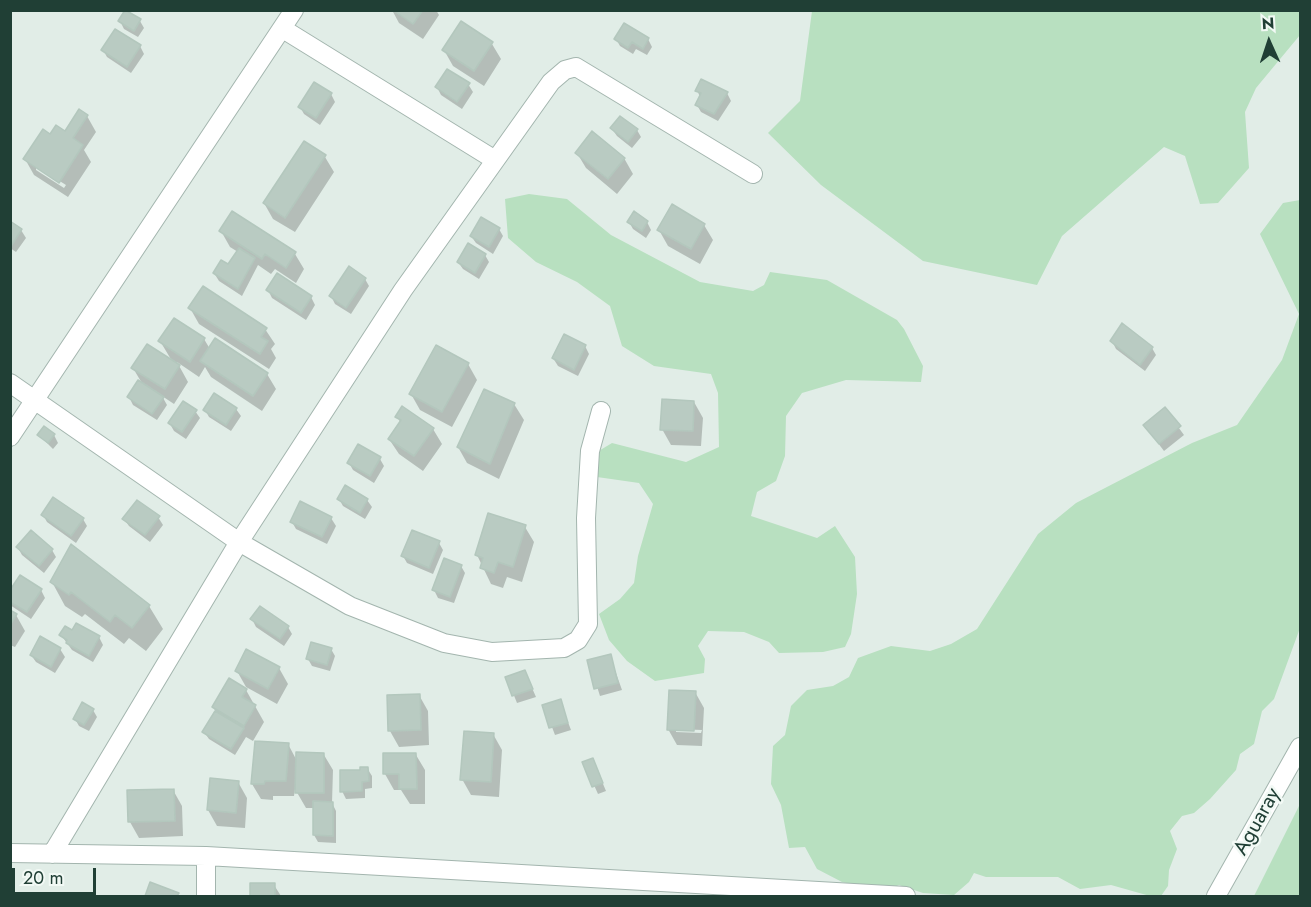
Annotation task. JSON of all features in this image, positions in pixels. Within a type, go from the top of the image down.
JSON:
[{"type":"street","points":[[10,437],[294,10]]},
{"type":"street","points":[[283,29],[495,160]]},
{"type":"street","points":[[52,854],[239,542],[403,290],[551,82],[565,70],[576,67],[753,174]]},
{"type":"street","points":[[10,383],[239,542],[350,606],[444,643],[492,652],[564,648],[578,640],[588,624],[586,518],[590,451],[601,411]]},
{"type":"street","name":"Aguaray","points":[[1216,897],[1300,747]]},
{"type":"street","points":[[10,853],[207,856],[676,890],[906,897]]},
{"type":"street","points":[[206,897],[207,856]]},
{"type":"green space","points":[[812,11],[1300,11],[1300,35],[1256,88],[1245,112],[1249,168],[1218,203],[1200,204],[1185,156],[1164,147],[1062,236],[1037,285],[923,261],[821,185],[768,133],[800,101]]},
{"type":"green space","points":[[529,194],[567,199],[611,235],[700,282],[753,291],[764,285],[770,272],[827,280],[897,320],[904,329],[923,366],[921,382],[846,380],[802,393],[786,416],[785,456],[776,481],[757,492],[751,516],[817,538],[835,526],[855,557],[857,594],[851,634],[845,647],[823,652],[779,653],[769,642],[744,632],[708,631],[698,646],[705,659],[704,673],[655,681],[627,661],[609,640],[599,614],[620,599],[634,583],[638,556],[653,504],[639,483],[597,477],[597,452],[612,443],[686,462],[719,447],[718,393],[711,374],[654,366],[622,346],[610,306],[577,282],[536,262],[508,238],[505,199]]},
{"type":"green space","points":[[1300,200],[1300,628],[1274,699],[1262,711],[1254,744],[1240,754],[1236,770],[1210,799],[1194,813],[1182,816],[1170,831],[1177,849],[1169,870],[1168,886],[1161,896],[1150,896],[1111,885],[1080,889],[1058,877],[986,877],[974,873],[969,882],[954,895],[923,893],[899,885],[884,891],[842,882],[817,869],[805,847],[789,848],[781,805],[771,784],[773,746],[785,735],[791,706],[807,690],[833,686],[849,677],[858,658],[891,646],[930,651],[951,644],[977,629],[1038,534],[1076,503],[1192,443],[1237,425],[1282,360],[1299,314],[1260,234],[1283,203]]},
{"type":"green space","points":[[1300,804],[1300,896],[1254,896]]},
{"type":"building","points":[[125,10],[141,19],[134,31],[118,21]]},
{"type":"building","points":[[393,10],[423,10],[413,24]]},
{"type":"building","points":[[461,21],[493,42],[474,71],[442,50]]},
{"type":"building","points":[[624,23],[649,38],[643,49],[632,42],[628,48],[614,39]]},
{"type":"building","points":[[115,29],[141,45],[127,67],[101,50]]},
{"type":"building","points":[[447,69],[470,83],[457,102],[435,87]]},
{"type":"building","points":[[701,79],[728,92],[714,114],[695,105],[701,93],[695,91]]},
{"type":"building","points":[[314,82],[332,93],[316,118],[298,107]]},
{"type":"building","points":[[79,109],[88,115],[73,138],[83,145],[59,183],[23,159],[43,129],[50,134],[56,125],[65,131]]},
{"type":"building","points":[[620,116],[638,129],[628,142],[610,128]]},
{"type":"building","points":[[592,131],[625,158],[608,179],[575,153]]},
{"type":"building","points":[[304,141],[326,155],[285,218],[263,203]]},
{"type":"building","points":[[672,204],[705,224],[691,249],[657,230]]},
{"type":"building","points":[[232,211],[296,252],[286,268],[265,254],[262,259],[219,231]]},
{"type":"building","points":[[634,211],[648,221],[642,231],[627,222]]},
{"type":"building","points":[[481,217],[500,228],[489,247],[470,236]]},
{"type":"building","points":[[10,221],[22,229],[11,246],[10,245]]},
{"type":"building","points":[[468,243],[486,254],[475,273],[457,262]]},
{"type":"building","points":[[239,248],[255,258],[238,289],[213,273],[221,260],[228,264]]},
{"type":"building","points":[[349,266],[366,278],[346,308],[329,296]]},
{"type":"building","points":[[277,273],[312,296],[301,313],[266,290]]},
{"type":"building","points":[[203,286],[267,328],[261,337],[268,341],[260,354],[188,308]]},
{"type":"building","points":[[174,318],[205,338],[190,362],[158,341]]},
{"type":"building","points":[[1122,323],[1153,347],[1140,365],[1110,341]]},
{"type":"building","points":[[564,334],[586,345],[574,370],[552,358]]},
{"type":"building","points":[[215,338],[268,373],[253,396],[200,361]]},
{"type":"building","points":[[147,344],[180,365],[165,389],[131,368]]},
{"type":"building","points":[[436,345],[469,363],[442,412],[409,394]]},
{"type":"building","points":[[138,380],[164,397],[152,414],[127,397]]},
{"type":"building","points":[[484,389],[515,403],[490,464],[457,447]]},
{"type":"building","points":[[214,393],[237,408],[226,425],[203,410]]},
{"type":"building","points":[[662,399],[694,401],[693,431],[660,430]]},
{"type":"building","points":[[183,401],[197,410],[182,432],[168,423]]},
{"type":"building","points":[[402,406],[434,428],[414,456],[388,439],[401,420],[395,417]]},
{"type":"building","points":[[1165,407],[1181,426],[1159,444],[1143,425]]},
{"type":"building","points":[[44,426],[55,434],[48,443],[37,435]]},
{"type":"building","points":[[358,444],[381,457],[370,476],[347,463]]},
{"type":"building","points":[[345,485],[368,499],[360,513],[337,499]]},
{"type":"building","points":[[53,497],[84,518],[71,536],[41,515]]},
{"type":"building","points":[[137,500],[160,516],[145,535],[122,519]]},
{"type":"building","points":[[300,501],[332,517],[322,537],[290,522]]},
{"type":"building","points":[[488,513],[526,525],[513,567],[498,562],[494,573],[480,568],[483,558],[475,555]]},
{"type":"building","points":[[31,530],[53,549],[39,566],[16,547]]},
{"type":"building","points":[[412,530],[440,541],[429,568],[401,556]]},
{"type":"building","points":[[71,544],[150,605],[132,628],[115,615],[110,622],[71,592],[69,595],[50,582]]},
{"type":"building","points":[[444,558],[462,565],[450,597],[432,590]]},
{"type":"building","points":[[20,575],[42,589],[27,612],[10,602],[10,590]]},
{"type":"building","points":[[260,606],[289,626],[280,639],[250,619]]},
{"type":"building","points":[[10,610],[17,614],[10,625]]},
{"type":"building","points":[[76,623],[100,636],[89,656],[66,643],[67,640],[59,635],[65,626],[72,630]]},
{"type":"building","points":[[40,636],[61,648],[51,667],[30,655]]},
{"type":"building","points":[[311,642],[332,648],[327,665],[306,659]]},
{"type":"building","points":[[246,649],[280,667],[268,689],[235,671]]},
{"type":"building","points":[[611,654],[618,683],[594,689],[587,660]]},
{"type":"building","points":[[525,670],[533,689],[512,696],[505,677]]},
{"type":"building","points":[[229,678],[247,689],[242,697],[256,705],[244,726],[212,707]]},
{"type":"building","points":[[669,690],[696,691],[694,731],[667,730]]},
{"type":"building","points":[[420,694],[421,730],[388,731],[387,695]]},
{"type":"building","points":[[561,699],[568,723],[549,728],[542,705]]},
{"type":"building","points":[[82,702],[94,709],[84,725],[73,719]]},
{"type":"building","points":[[215,711],[244,728],[231,749],[202,732]]},
{"type":"building","points":[[464,731],[494,733],[491,782],[460,780]]},
{"type":"building","points":[[255,741],[289,743],[286,781],[251,784]]},
{"type":"building","points":[[296,752],[324,753],[324,793],[295,793]]},
{"type":"building","points":[[383,753],[416,753],[417,789],[399,789],[399,774],[383,774]]},
{"type":"building","points":[[593,758],[603,783],[592,787],[582,762]]},
{"type":"building","points":[[360,767],[368,767],[369,781],[362,782],[362,791],[340,792],[340,770],[360,770]]},
{"type":"building","points":[[210,778],[239,781],[236,813],[207,810]]},
{"type":"building","points":[[174,789],[175,821],[128,822],[127,790]]},
{"type":"building","points":[[313,801],[333,802],[333,836],[313,835]]},
{"type":"building","points":[[150,882],[179,893],[177,896],[145,896]]},
{"type":"building","points":[[250,883],[275,883],[275,896],[250,896]]}]
